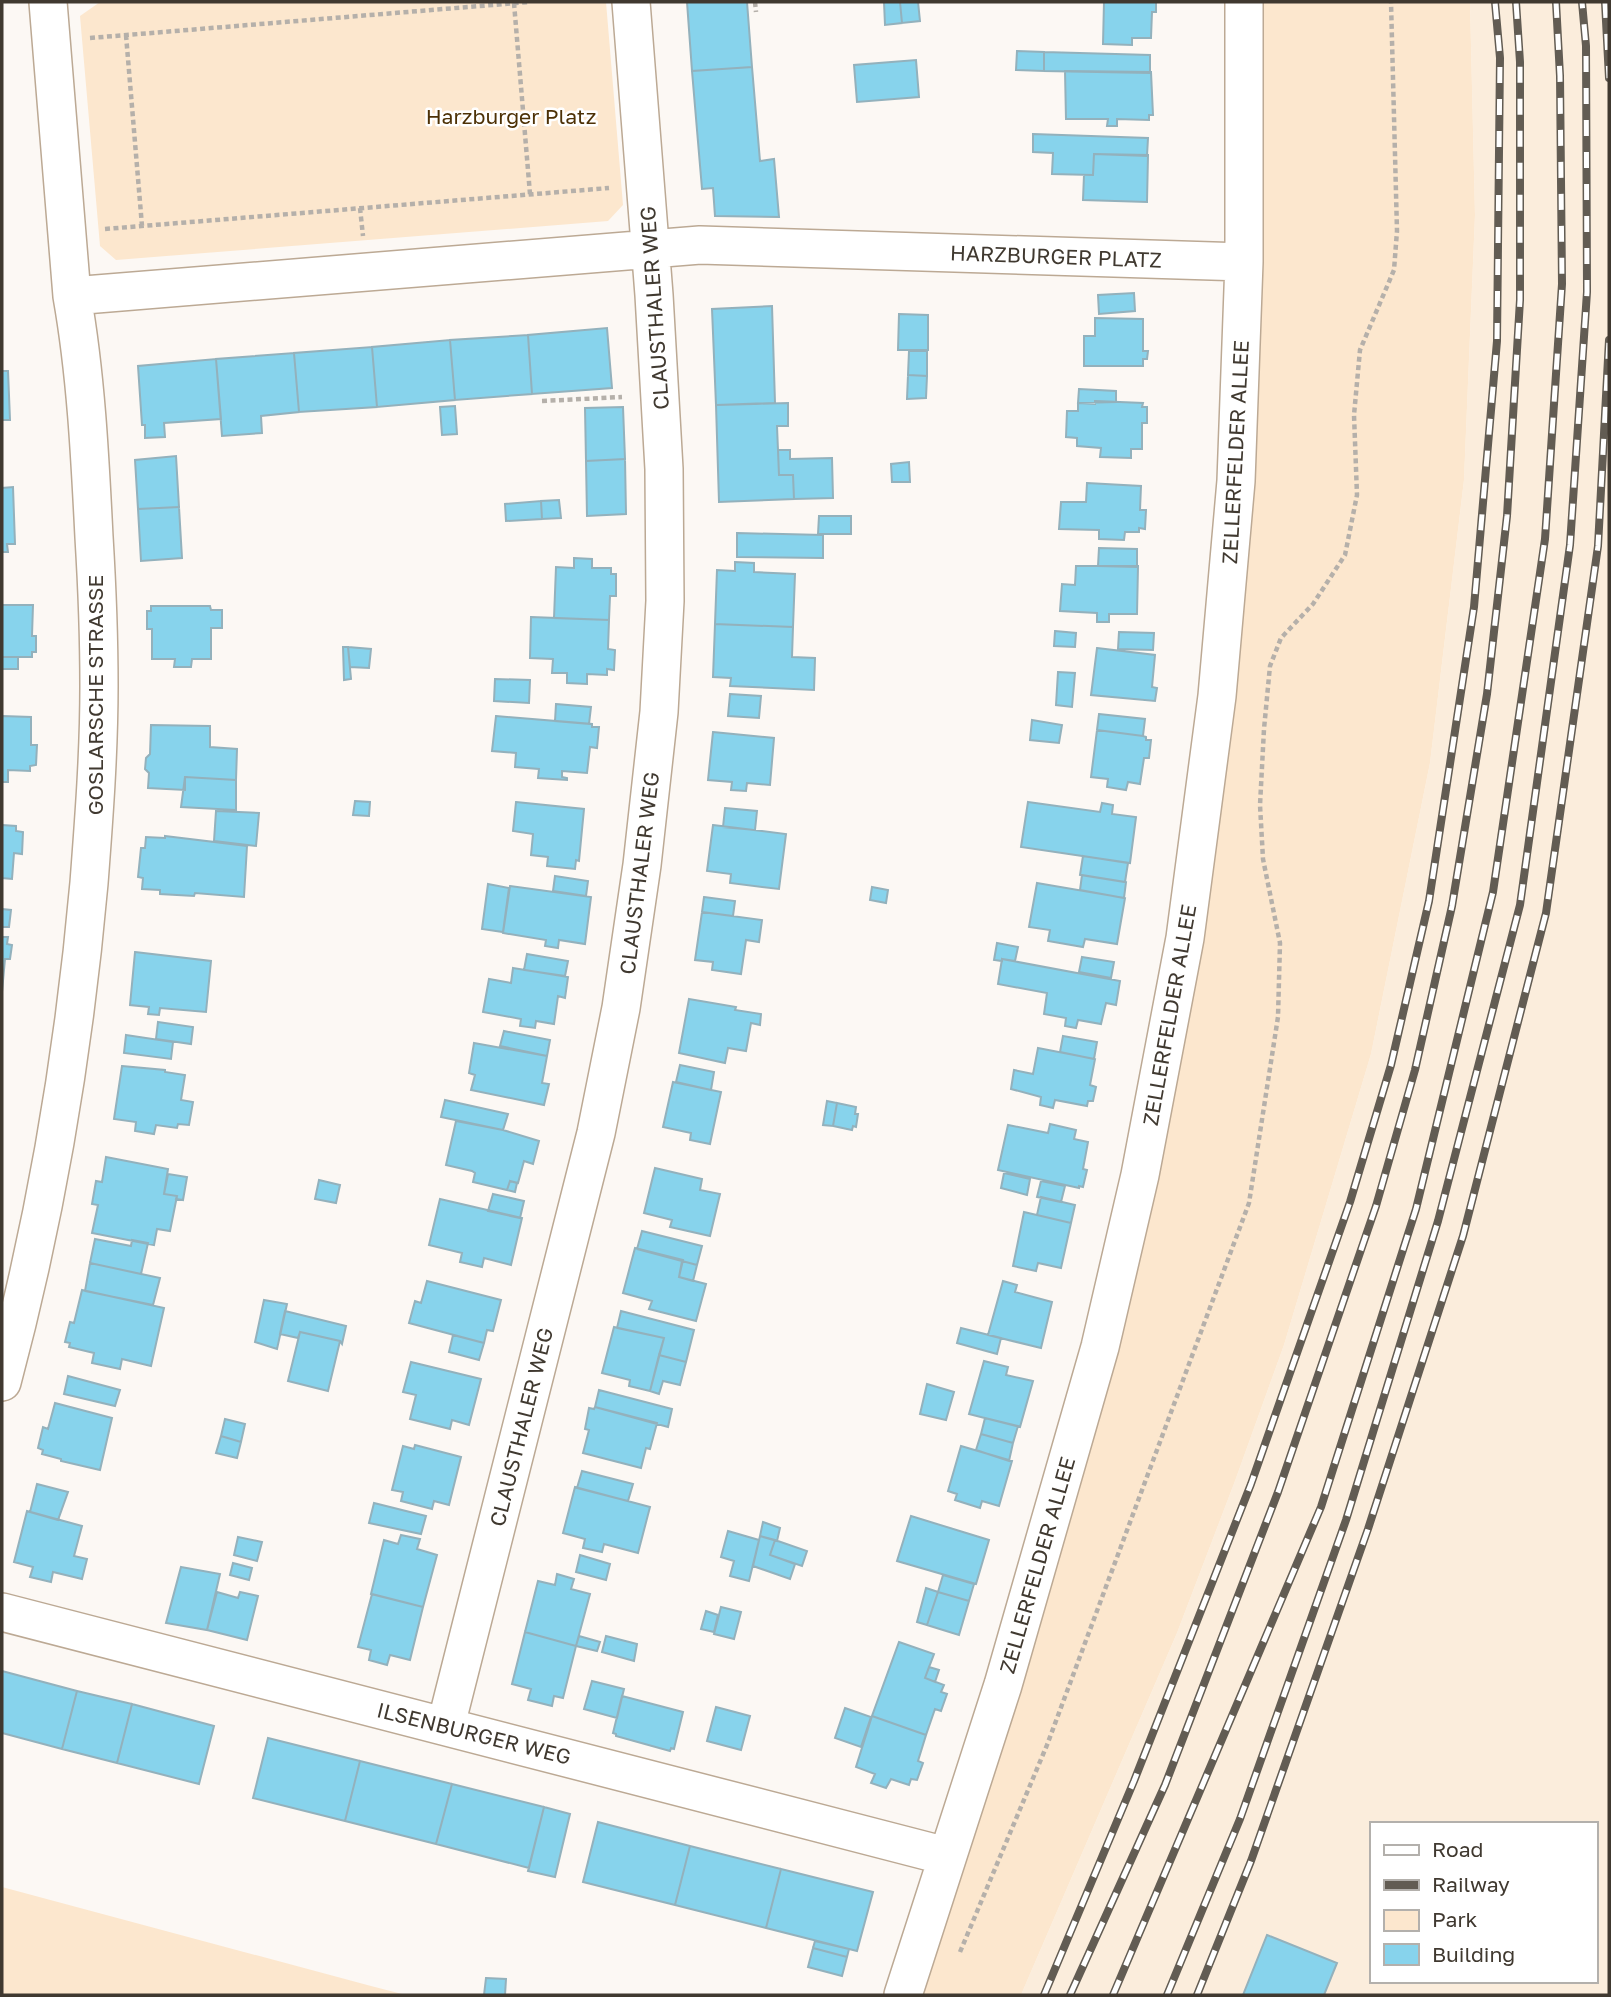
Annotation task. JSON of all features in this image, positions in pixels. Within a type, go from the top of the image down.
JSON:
[{"type":"street","name":"GOSLARSCHE STRASSE","points":[[2,1382],[50,1180],[72,1036],[95,806],[99,687],[95,550],[79,337],[72,296],[48,2]]},
{"type":"street","name":"CLAUSTHALER WEG","points":[[446,1725],[596,1133],[621,1008],[642,865],[659,712],[666,601],[664,469],[631,2]]},
{"type":"street","name":"ZELLERFELDER ALLEE","points":[[903,1995],[1003,1685],[1100,1347],[1140,1175],[1185,938],[1217,696],[1236,481],[1244,262],[1244,2]]},
{"type":"street","name":"HARZBURGER PLATZ","points":[[72,296],[700,245],[1244,262]]},
{"type":"street","name":"ILSENBURGER WEG","points":[[2,1612],[946,1856]]},
{"type":"path","points":[[51,41],[529,2]]},
{"type":"path","points":[[755,2],[756,12]]},
{"type":"path","points":[[958,1958],[1047,1745],[1250,1203],[1278,1017],[1280,943],[1263,859],[1260,805],[1270,666],[1281,638],[1313,604],[1345,555],[1357,495],[1354,415],[1360,350],[1394,271],[1397,231],[1391,2]]},
{"type":"path","points":[[514,3],[530,194]]},
{"type":"path","points":[[126,36],[142,226]]},
{"type":"path","points":[[67,232],[645,185]]},
{"type":"path","points":[[542,401],[660,395]]},
{"type":"shaded area","points":[[1470,2],[1609,2],[1609,1995],[1021,1995],[1177,1633],[1235,1481],[1284,1345],[1371,1054],[1430,763],[1464,480],[1475,215]]},
{"type":"green space","name":"Harzburger Platz","points":[[100,2],[606,2],[623,205],[608,221],[116,260],[100,246],[80,16]]},
{"type":"green space","points":[[1258,2],[1470,2],[1475,215],[1464,480],[1430,763],[1371,1054],[1284,1345],[1177,1633],[1021,1995],[909,1995],[1198,939]]},
{"type":"green space","points":[[2,1887],[371,1986],[406,1995],[2,1995]]},
{"type":"building","points":[[687,2],[747,2],[752,67],[692,71]]},
{"type":"building","points":[[884,2],[900,2],[902,23],[885,25]]},
{"type":"building","points":[[900,2],[918,2],[920,21],[902,23]]},
{"type":"building","points":[[1104,2],[1156,2],[1156,12],[1152,12],[1151,38],[1132,38],[1132,45],[1103,44]]},
{"type":"building","points":[[1017,51],[1044,52],[1044,71],[1016,70]]},
{"type":"building","points":[[1044,52],[1150,55],[1150,73],[1044,71]]},
{"type":"building","points":[[916,60],[919,97],[857,102],[854,65]]},
{"type":"building","points":[[752,67],[760,161],[774,159],[779,217],[715,216],[713,188],[702,189],[692,71]]},
{"type":"building","points":[[1065,71],[1151,72],[1153,115],[1149,115],[1149,120],[1117,119],[1117,126],[1107,126],[1108,119],[1066,119]]},
{"type":"building","points":[[1033,134],[1148,138],[1147,156],[1094,154],[1093,175],[1052,174],[1053,153],[1033,152]]},
{"type":"building","points":[[1094,154],[1148,155],[1147,202],[1083,200],[1084,175],[1093,175]]},
{"type":"building","points":[[1134,293],[1135,311],[1099,314],[1098,295]]},
{"type":"building","points":[[772,306],[775,403],[716,405],[712,309]]},
{"type":"building","points":[[899,314],[928,315],[928,350],[898,350]]},
{"type":"building","points":[[1095,318],[1143,319],[1143,351],[1148,351],[1147,359],[1143,359],[1143,366],[1084,366],[1084,336],[1095,336]]},
{"type":"building","points":[[607,328],[612,388],[532,394],[528,335]]},
{"type":"building","points":[[528,335],[532,394],[455,400],[450,340]]},
{"type":"building","points":[[450,340],[455,400],[377,407],[372,347]]},
{"type":"building","points":[[372,347],[377,407],[299,412],[294,353]]},
{"type":"building","points":[[909,351],[927,351],[927,376],[908,375]]},
{"type":"building","points":[[294,353],[299,412],[261,416],[262,433],[222,436],[216,359]]},
{"type":"building","points":[[216,359],[221,419],[164,423],[165,437],[145,438],[138,366]]},
{"type":"building","points":[[2,371],[8,371],[10,420],[2,420]]},
{"type":"building","points":[[908,375],[927,376],[926,398],[907,399]]},
{"type":"building","points":[[1079,389],[1116,391],[1116,402],[1078,403]]},
{"type":"building","points":[[1095,401],[1143,403],[1142,407],[1147,407],[1147,423],[1142,423],[1142,449],[1131,449],[1131,458],[1100,457],[1101,448],[1077,446],[1077,438],[1066,437],[1067,411],[1078,411],[1078,403],[1095,404]]},
{"type":"building","points":[[788,403],[788,426],[777,426],[779,475],[793,475],[794,499],[719,502],[716,405]]},
{"type":"building","points":[[455,406],[457,434],[442,435],[440,407]]},
{"type":"building","points":[[623,407],[625,459],[586,461],[585,408]]},
{"type":"building","points":[[778,450],[790,450],[790,459],[832,458],[833,498],[794,499],[793,475],[779,475]]},
{"type":"building","points":[[176,456],[179,507],[138,509],[135,460]]},
{"type":"building","points":[[625,459],[626,514],[587,516],[586,461]]},
{"type":"building","points":[[909,462],[910,482],[892,482],[891,464]]},
{"type":"building","points":[[1087,483],[1141,486],[1140,510],[1146,510],[1145,529],[1125,532],[1124,540],[1099,539],[1099,530],[1059,529],[1061,502],[1086,502]]},
{"type":"building","points":[[13,487],[15,544],[7,544],[8,552],[2,552],[2,488]]},
{"type":"building","points":[[559,500],[561,518],[542,519],[541,501]]},
{"type":"building","points":[[541,501],[542,519],[506,521],[505,504]]},
{"type":"building","points":[[179,507],[182,558],[141,561],[138,509]]},
{"type":"building","points":[[819,516],[851,516],[851,534],[818,534]]},
{"type":"building","points":[[737,533],[823,535],[823,558],[737,557]]},
{"type":"building","points":[[1099,548],[1137,549],[1137,567],[1098,566]]},
{"type":"building","points":[[574,558],[592,559],[592,568],[611,568],[611,574],[616,574],[616,596],[610,596],[609,620],[554,618],[556,567],[574,568]]},
{"type":"building","points":[[735,562],[754,563],[754,572],[795,574],[793,627],[715,624],[717,570],[735,571]]},
{"type":"building","points":[[1076,566],[1138,566],[1137,614],[1109,614],[1109,622],[1097,622],[1097,613],[1060,611],[1062,584],[1075,585]]},
{"type":"building","points":[[2,605],[33,605],[32,636],[36,636],[36,652],[32,652],[32,657],[2,657]]},
{"type":"building","points":[[151,606],[210,606],[211,610],[222,610],[222,628],[211,628],[211,659],[192,659],[191,667],[174,667],[175,659],[152,659],[152,629],[147,629],[147,611],[151,611]]},
{"type":"building","points":[[531,617],[609,620],[608,649],[615,650],[614,670],[607,669],[607,675],[587,674],[587,684],[567,683],[567,673],[552,673],[553,659],[530,658]]},
{"type":"building","points":[[715,624],[793,627],[792,657],[815,658],[814,690],[730,686],[731,678],[713,677]]},
{"type":"building","points":[[1055,631],[1076,633],[1075,647],[1054,646]]},
{"type":"building","points":[[1119,632],[1154,633],[1153,650],[1118,649]]},
{"type":"building","points":[[343,647],[348,647],[351,679],[344,680]]},
{"type":"building","points":[[348,647],[371,649],[369,668],[350,667]]},
{"type":"building","points":[[1097,648],[1155,655],[1152,687],[1157,688],[1155,701],[1091,695]]},
{"type":"building","points":[[2,657],[18,657],[18,669],[2,669]]},
{"type":"building","points":[[1058,672],[1075,673],[1072,707],[1056,705]]},
{"type":"building","points":[[495,679],[530,680],[529,703],[494,701]]},
{"type":"building","points":[[730,694],[761,696],[759,718],[728,716]]},
{"type":"building","points":[[556,704],[591,707],[589,724],[555,721]]},
{"type":"building","points":[[1099,714],[1145,719],[1143,736],[1097,730]]},
{"type":"building","points":[[2,716],[31,717],[31,745],[37,745],[36,765],[30,766],[30,771],[8,770],[8,782],[2,782]]},
{"type":"building","points":[[496,716],[592,724],[592,727],[599,727],[597,748],[590,747],[587,773],[562,771],[562,777],[567,780],[538,778],[539,769],[515,767],[516,753],[492,751]]},
{"type":"building","points":[[1032,720],[1062,725],[1059,743],[1030,740]]},
{"type":"building","points":[[151,725],[210,726],[210,747],[237,749],[236,780],[185,777],[185,790],[148,788],[149,773],[145,769],[146,758],[150,754]]},
{"type":"building","points":[[1097,730],[1143,736],[1146,740],[1151,740],[1149,758],[1144,758],[1140,784],[1128,782],[1126,790],[1107,787],[1108,779],[1091,777]]},
{"type":"building","points":[[713,732],[774,738],[770,785],[747,783],[746,791],[731,790],[732,782],[708,780]]},
{"type":"building","points":[[185,777],[236,780],[236,810],[181,807]]},
{"type":"building","points":[[355,801],[370,802],[369,816],[353,815]]},
{"type":"building","points":[[516,802],[584,809],[579,861],[576,860],[575,869],[547,866],[548,857],[531,855],[533,834],[513,831]]},
{"type":"building","points":[[1028,802],[1100,812],[1102,803],[1113,805],[1112,814],[1136,817],[1130,863],[1021,847]]},
{"type":"building","points":[[725,808],[757,811],[755,830],[723,827]]},
{"type":"building","points":[[216,811],[259,813],[256,846],[214,841]]},
{"type":"building","points":[[2,825],[16,826],[16,831],[23,832],[22,854],[14,853],[12,879],[2,878]]},
{"type":"building","points":[[713,825],[786,834],[779,889],[730,883],[731,874],[707,871]]},
{"type":"building","points":[[165,836],[247,846],[244,897],[195,893],[194,896],[160,894],[160,890],[142,889],[143,878],[138,877],[141,848],[145,848],[146,837]]},
{"type":"building","points":[[1083,856],[1128,863],[1125,882],[1080,875]]},
{"type":"building","points":[[1082,875],[1126,882],[1124,898],[1080,890]]},
{"type":"building","points":[[555,876],[588,881],[586,896],[553,891]]},
{"type":"building","points":[[1037,883],[1125,898],[1117,944],[1085,939],[1083,947],[1048,941],[1050,930],[1029,927]]},
{"type":"building","points":[[488,884],[509,888],[503,932],[482,929]]},
{"type":"building","points":[[510,886],[591,897],[585,944],[559,940],[558,948],[545,946],[546,940],[503,933]]},
{"type":"building","points":[[872,887],[888,890],[886,903],[870,900]]},
{"type":"building","points":[[704,897],[735,901],[733,916],[702,912]]},
{"type":"building","points":[[2,909],[11,910],[9,927],[2,927]]},
{"type":"building","points":[[702,912],[762,920],[759,942],[746,940],[741,974],[712,970],[713,962],[695,960]]},
{"type":"building","points":[[2,937],[8,937],[7,944],[12,945],[10,959],[5,959],[2,992]]},
{"type":"building","points":[[997,943],[1018,947],[1015,961],[994,960]]},
{"type":"building","points":[[135,952],[211,961],[206,1012],[160,1008],[159,1015],[148,1014],[149,1007],[130,1005]]},
{"type":"building","points":[[527,954],[568,961],[565,976],[524,970]]},
{"type":"building","points":[[1082,957],[1114,962],[1111,978],[1079,972]]},
{"type":"building","points":[[1002,959],[1120,981],[1116,1005],[1106,1003],[1101,1024],[1078,1020],[1076,1028],[1065,1026],[1066,1018],[1044,1014],[1047,993],[998,984]]},
{"type":"building","points":[[513,968],[568,977],[565,998],[558,996],[554,1024],[536,1021],[535,1028],[520,1026],[521,1019],[483,1012],[489,979],[511,983]]},
{"type":"building","points":[[689,999],[761,1014],[760,1025],[751,1023],[746,1051],[728,1048],[725,1063],[679,1053]]},
{"type":"building","points":[[158,1022],[193,1027],[191,1044],[156,1039]]},
{"type":"building","points":[[504,1031],[550,1040],[547,1056],[500,1046]]},
{"type":"building","points":[[126,1035],[173,1042],[171,1059],[124,1053]]},
{"type":"building","points":[[1063,1036],[1097,1042],[1094,1059],[1060,1052]]},
{"type":"building","points":[[474,1043],[547,1056],[542,1083],[549,1084],[544,1105],[471,1090],[475,1075],[469,1073]]},
{"type":"building","points":[[1038,1048],[1095,1059],[1090,1085],[1096,1087],[1093,1101],[1088,1101],[1087,1106],[1055,1100],[1053,1108],[1040,1105],[1041,1097],[1011,1089],[1014,1070],[1033,1074]]},
{"type":"building","points":[[680,1065],[714,1072],[711,1090],[676,1082]]},
{"type":"building","points":[[122,1066],[165,1070],[185,1075],[181,1100],[193,1102],[189,1125],[178,1124],[177,1128],[156,1125],[154,1134],[135,1131],[136,1122],[114,1119]]},
{"type":"building","points":[[673,1082],[721,1092],[710,1144],[690,1140],[691,1133],[663,1127]]},
{"type":"building","points":[[445,1100],[508,1114],[503,1130],[441,1117]]},
{"type":"building","points":[[827,1101],[837,1103],[833,1126],[823,1125]]},
{"type":"building","points":[[837,1103],[856,1107],[856,1127],[853,1126],[852,1130],[833,1126]]},
{"type":"building","points":[[456,1121],[503,1130],[539,1141],[533,1164],[524,1161],[518,1183],[510,1181],[507,1190],[473,1182],[475,1173],[472,1171],[446,1165]]},
{"type":"building","points":[[1050,1124],[1076,1130],[1074,1139],[1088,1142],[1083,1187],[998,1170],[1008,1125],[1048,1133]]},
{"type":"building","points":[[106,1157],[168,1169],[164,1194],[177,1196],[170,1231],[157,1229],[154,1245],[92,1233],[98,1205],[92,1204],[96,1181],[102,1182]]},
{"type":"building","points":[[655,1168],[702,1179],[700,1190],[720,1194],[710,1236],[670,1227],[672,1220],[644,1213]]},
{"type":"building","points":[[1004,1173],[1030,1179],[1027,1195],[1001,1188]]},
{"type":"building","points":[[168,1174],[187,1177],[183,1200],[164,1194]]},
{"type":"building","points":[[319,1180],[340,1185],[336,1203],[315,1199]]},
{"type":"building","points":[[510,1181],[517,1183],[515,1192],[507,1190]]},
{"type":"building","points":[[1041,1181],[1065,1186],[1061,1202],[1037,1197]]},
{"type":"building","points":[[493,1194],[524,1201],[520,1218],[488,1211]]},
{"type":"building","points":[[1041,1197],[1075,1205],[1071,1223],[1037,1215]]},
{"type":"building","points":[[440,1199],[522,1218],[511,1265],[484,1258],[482,1267],[460,1262],[462,1253],[429,1245]]},
{"type":"building","points":[[1024,1212],[1071,1223],[1061,1268],[1038,1263],[1036,1271],[1013,1266]]},
{"type":"building","points":[[642,1231],[702,1246],[697,1265],[637,1249]]},
{"type":"building","points":[[95,1239],[131,1246],[132,1240],[148,1243],[141,1274],[90,1263]]},
{"type":"building","points":[[635,1248],[683,1260],[679,1277],[706,1284],[696,1321],[649,1309],[652,1301],[623,1293]]},
{"type":"building","points":[[682,1261],[697,1265],[693,1281],[679,1277]]},
{"type":"building","points":[[90,1263],[160,1278],[153,1305],[85,1291]]},
{"type":"building","points":[[427,1281],[501,1300],[493,1331],[487,1330],[484,1343],[409,1323],[415,1301],[421,1303]]},
{"type":"building","points":[[1003,1281],[1017,1285],[1015,1292],[1052,1302],[1041,1348],[988,1335]]},
{"type":"building","points":[[82,1290],[164,1308],[151,1366],[122,1359],[120,1369],[92,1363],[94,1353],[69,1347],[70,1343],[65,1342],[70,1322],[74,1323]]},
{"type":"building","points":[[264,1300],[287,1304],[277,1349],[255,1342]]},
{"type":"building","points":[[285,1311],[346,1326],[342,1344],[340,1341],[300,1332],[298,1338],[280,1334]]},
{"type":"building","points":[[621,1311],[694,1330],[686,1362],[659,1355],[664,1338],[617,1328]]},
{"type":"building","points":[[614,1327],[664,1338],[650,1391],[629,1386],[630,1380],[602,1373]]},
{"type":"building","points":[[961,1328],[1001,1338],[997,1354],[957,1343]]},
{"type":"building","points":[[300,1332],[340,1341],[328,1391],[288,1381]]},
{"type":"building","points":[[453,1335],[484,1343],[479,1360],[449,1352]]},
{"type":"building","points":[[659,1355],[686,1362],[680,1385],[663,1381],[659,1394],[650,1391]]},
{"type":"building","points":[[984,1361],[1008,1367],[1006,1375],[1033,1381],[1020,1427],[969,1414]]},
{"type":"building","points":[[411,1362],[481,1379],[469,1425],[452,1420],[450,1429],[410,1419],[416,1395],[403,1392]]},
{"type":"building","points":[[68,1376],[120,1390],[115,1406],[64,1394]]},
{"type":"building","points":[[927,1384],[954,1392],[946,1420],[920,1414]]},
{"type":"building","points":[[599,1390],[672,1409],[668,1427],[595,1407]]},
{"type":"building","points":[[55,1403],[112,1418],[100,1470],[42,1454],[43,1450],[38,1448],[43,1427],[48,1429]]},
{"type":"building","points":[[595,1407],[657,1423],[650,1449],[646,1448],[641,1468],[583,1453],[589,1430],[585,1429],[589,1408]]},
{"type":"building","points":[[985,1418],[1018,1426],[1013,1443],[981,1434]]},
{"type":"building","points":[[225,1419],[245,1424],[241,1442],[221,1436]]},
{"type":"building","points":[[981,1434],[1013,1443],[1009,1461],[976,1450]]},
{"type":"building","points":[[221,1436],[241,1442],[237,1458],[216,1453]]},
{"type":"building","points":[[415,1445],[461,1457],[449,1505],[434,1501],[432,1509],[401,1501],[403,1492],[392,1490],[403,1446],[414,1449]]},
{"type":"building","points":[[961,1446],[1012,1461],[999,1506],[982,1501],[980,1508],[955,1500],[957,1494],[948,1491]]},
{"type":"building","points":[[582,1471],[633,1484],[628,1501],[577,1488]]},
{"type":"building","points":[[37,1484],[68,1492],[58,1520],[30,1512]]},
{"type":"building","points":[[575,1487],[650,1507],[638,1553],[604,1544],[602,1552],[583,1548],[585,1539],[563,1533]]},
{"type":"building","points":[[374,1503],[426,1516],[421,1534],[369,1523]]},
{"type":"building","points":[[27,1511],[82,1526],[74,1556],[87,1559],[82,1579],[53,1572],[51,1582],[30,1577],[33,1567],[14,1562]]},
{"type":"building","points":[[911,1516],[989,1540],[976,1584],[897,1561]]},
{"type":"building","points":[[763,1522],[780,1528],[777,1541],[760,1536]]},
{"type":"building","points":[[728,1531],[759,1540],[749,1581],[730,1576],[734,1561],[721,1557]]},
{"type":"building","points":[[401,1535],[420,1539],[417,1549],[437,1555],[423,1607],[371,1594],[384,1540],[398,1544]]},
{"type":"building","points":[[760,1536],[775,1540],[770,1555],[795,1564],[790,1579],[753,1566]]},
{"type":"building","points":[[238,1537],[262,1542],[257,1561],[234,1555]]},
{"type":"building","points":[[775,1540],[807,1551],[802,1566],[770,1555]]},
{"type":"building","points":[[580,1555],[610,1564],[606,1580],[576,1572]]},
{"type":"building","points":[[233,1563],[252,1568],[249,1580],[230,1575]]},
{"type":"building","points":[[181,1567],[220,1574],[207,1630],[166,1623]]},
{"type":"building","points":[[557,1574],[574,1579],[571,1589],[590,1594],[576,1646],[525,1632],[538,1581],[555,1585]]},
{"type":"building","points":[[943,1575],[974,1584],[969,1601],[938,1592]]},
{"type":"building","points":[[926,1588],[938,1592],[927,1625],[917,1622]]},
{"type":"building","points":[[217,1592],[238,1598],[240,1592],[258,1596],[247,1640],[207,1630]]},
{"type":"building","points":[[938,1592],[969,1601],[959,1635],[927,1625]]},
{"type":"building","points":[[372,1594],[423,1607],[410,1660],[390,1655],[387,1665],[369,1660],[371,1650],[358,1647]]},
{"type":"building","points":[[721,1607],[741,1612],[734,1639],[714,1634]]},
{"type":"building","points":[[706,1611],[718,1615],[714,1632],[701,1629]]},
{"type":"building","points":[[525,1632],[576,1646],[563,1698],[554,1696],[552,1706],[528,1700],[531,1689],[512,1684]]},
{"type":"building","points":[[579,1636],[600,1642],[597,1651],[576,1646]]},
{"type":"building","points":[[606,1636],[637,1644],[634,1661],[602,1652]]},
{"type":"building","points":[[899,1642],[934,1654],[925,1678],[944,1685],[941,1692],[947,1694],[941,1711],[935,1709],[926,1735],[872,1716]]},
{"type":"building","points":[[929,1667],[939,1670],[935,1682],[925,1678]]},
{"type":"building","points":[[2,1671],[77,1691],[62,1749],[2,1733]]},
{"type":"building","points":[[592,1681],[624,1689],[617,1718],[584,1709]]},
{"type":"building","points":[[77,1691],[132,1704],[117,1763],[62,1749]]},
{"type":"building","points":[[622,1696],[683,1712],[674,1749],[671,1748],[670,1751],[613,1733]]},
{"type":"building","points":[[132,1704],[214,1726],[199,1784],[117,1763]]},
{"type":"building","points":[[716,1707],[750,1716],[741,1750],[707,1741]]},
{"type":"building","points":[[845,1708],[871,1717],[861,1747],[835,1738]]},
{"type":"building","points":[[872,1716],[926,1735],[918,1761],[923,1763],[917,1780],[911,1779],[909,1785],[891,1779],[886,1788],[871,1783],[875,1774],[856,1767]]},
{"type":"building","points":[[268,1738],[360,1761],[345,1821],[253,1798]]},
{"type":"building","points":[[360,1761],[452,1784],[436,1844],[345,1821]]},
{"type":"building","points":[[452,1784],[544,1807],[529,1868],[436,1844]]},
{"type":"building","points":[[544,1807],[570,1814],[555,1877],[528,1871]]},
{"type":"building","points":[[598,1822],[690,1846],[675,1905],[583,1882]]},
{"type":"building","points":[[690,1846],[781,1869],[766,1928],[675,1905]]},
{"type":"building","points":[[781,1869],[873,1892],[857,1951],[766,1928]]},
{"type":"building","points":[[1267,1935],[1337,1963],[1324,1995],[1243,1995]]},
{"type":"building","points":[[815,1941],[849,1949],[847,1957],[813,1948]]},
{"type":"building","points":[[813,1948],[847,1957],[842,1976],[808,1967]]},
{"type":"building","points":[[486,1978],[506,1979],[505,1995],[484,1995]]},
{"type":"railway","points":[[1044,1995],[1134,1781],[1251,1484],[1350,1202],[1391,1065],[1429,901],[1474,607],[1497,341],[1500,58],[1495,2]]},
{"type":"railway","points":[[1070,1995],[1165,1785],[1278,1492],[1376,1206],[1415,1070],[1452,906],[1487,694],[1507,516],[1520,300],[1520,62],[1516,2]]},
{"type":"railway","points":[[1113,1995],[1321,1507],[1416,1209],[1493,892],[1545,539],[1562,284],[1560,76],[1556,2]]},
{"type":"railway","points":[[1167,1995],[1240,1819],[1346,1520],[1438,1221],[1520,905],[1570,545],[1587,292],[1586,46],[1582,2]]},
{"type":"railway","points":[[1605,2],[1609,78]]},
{"type":"railway","points":[[1197,1995],[1251,1861],[1368,1529],[1463,1236],[1546,913],[1598,546],[1609,340]]}]
